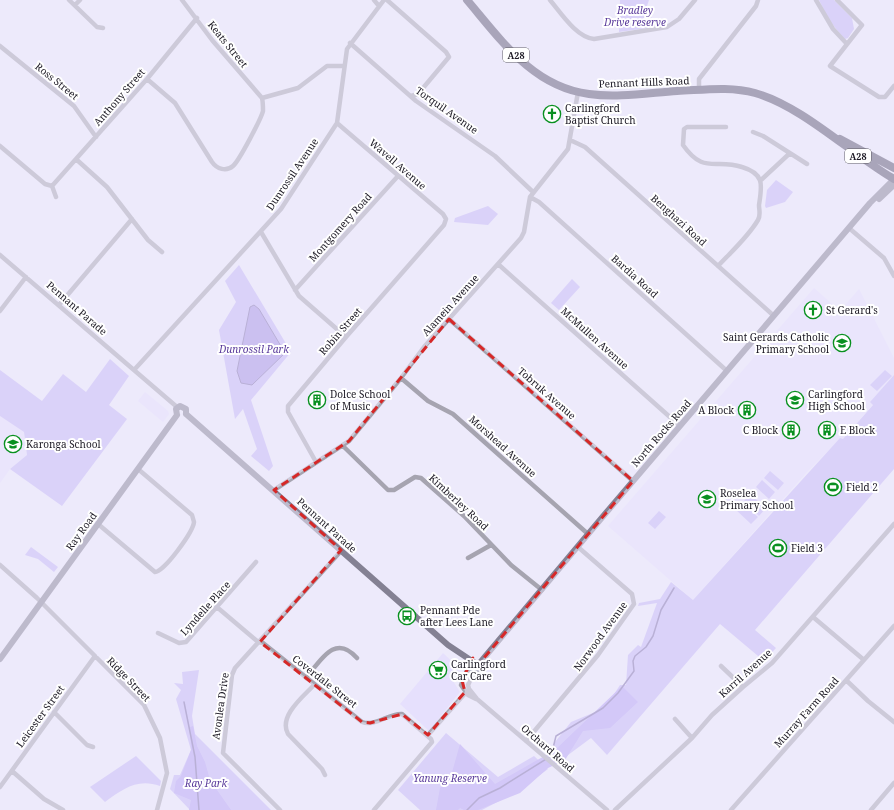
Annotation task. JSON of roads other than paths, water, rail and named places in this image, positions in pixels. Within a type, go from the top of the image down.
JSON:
[{"type":"highway","name":"Pennant Hills Road","points":[[467,0],[528,68],[553,84],[578,92],[606,95],[730,89],[756,94],[782,104],[894,179]]},
{"type":"highway","name":"Pennant Hills Road","points":[[824,131],[894,168]]},
{"type":"street","points":[[69,0],[97,27],[103,28]]},
{"type":"street","points":[[75,5],[80,0]]},
{"type":"street","name":"Keats Street","points":[[182,0],[212,40],[262,98]]},
{"type":"street","points":[[374,0],[379,6]]},
{"type":"street","points":[[385,0],[446,52],[449,57],[418,94],[411,96]]},
{"type":"street","name":"Dunrossil Avenue","points":[[134,370],[281,209],[337,123],[340,110],[344,66],[350,43],[385,0]]},
{"type":"street","points":[[550,0],[579,32],[587,38],[594,39],[667,27],[679,19],[695,0]]},
{"type":"street","points":[[699,90],[699,78],[756,6],[758,0]]},
{"type":"street","points":[[816,0],[832,29],[847,44]]},
{"type":"street","points":[[837,0],[862,25],[830,66],[880,98],[886,95],[894,86]]},
{"type":"street","name":"Anthony Street","points":[[52,186],[77,160],[197,18]]},
{"type":"street","name":"Torquil Avenue","points":[[350,43],[416,101],[495,156],[533,192]]},
{"type":"street","name":"Ross Street","points":[[0,46],[74,106],[96,137]]},
{"type":"street","points":[[147,78],[175,104],[212,162],[222,169],[233,166],[238,159],[262,113],[262,98],[298,88],[328,66],[344,66]]},
{"type":"street","name":"Alamein Avenue","points":[[274,490],[349,441],[401,378],[424,347],[523,236],[530,197],[566,153],[570,140],[578,92]]},
{"type":"street","name":"Wavell Avenue","points":[[337,123],[443,214],[446,219]]},
{"type":"street","points":[[718,266],[759,218],[762,187],[761,180],[754,172],[743,167],[732,165],[712,165],[699,162],[691,156],[683,145],[683,131],[686,127],[726,127]]},
{"type":"street","points":[[753,132],[763,136],[789,154],[807,164]]},
{"type":"street","name":"Benghazi Road","points":[[570,140],[585,147],[774,316]]},
{"type":"street","points":[[0,146],[47,185],[52,186],[56,196]]},
{"type":"street","points":[[761,180],[789,154]]},
{"type":"street","points":[[77,160],[107,187],[148,240],[162,252]]},
{"type":"street","name":"Montgomery Road","points":[[295,290],[398,176]]},
{"type":"street","name":"North Rocks Road","points":[[473,674],[479,670],[478,665],[633,481],[870,203],[894,179]]},
{"type":"street","name":"North Rocks Road","points":[[860,216],[894,186]]},
{"type":"street","name":"Bardia Road","points":[[530,197],[539,202],[727,371]]},
{"type":"street","points":[[59,305],[132,219]]},
{"type":"street","name":"Robin Street","points":[[316,462],[288,412],[288,406],[444,225],[446,219]]},
{"type":"street","points":[[850,228],[884,258],[894,276]]},
{"type":"street","points":[[261,232],[299,296],[346,337]]},
{"type":"street","name":"Pennant Parade","points":[[0,255],[177,407]]},
{"type":"street","name":"McMullen Avenue","points":[[498,264],[680,426]]},
{"type":"street","points":[[0,311],[26,278]]},
{"type":"street","name":"Tobruk Avenue","points":[[449,319],[633,481]]},
{"type":"street","name":"Morshead Avenue","points":[[401,378],[428,401],[453,414],[588,534]]},
{"type":"street","points":[[177,407],[185,407],[186,414],[182,417],[177,415],[175,412],[177,407]]},
{"type":"street","name":"Pennant Parade","points":[[186,414],[455,650],[469,666]]},
{"type":"street","name":"Ray Road","points":[[0,659],[177,415]]},
{"type":"street","name":"Kimberley Road","points":[[343,446],[388,490],[394,490],[413,477],[421,478],[464,516],[512,566],[542,590]]},
{"type":"street","points":[[98,524],[155,572],[163,569],[191,531],[194,522],[192,515],[138,469]]},
{"type":"street","name":"Karril Avenue","points":[[615,810],[692,738],[712,716],[743,687],[772,663],[894,524]]},
{"type":"street","points":[[468,558],[491,545]]},
{"type":"street","name":"Norwood Avenue","points":[[526,741],[591,664],[619,628],[634,604],[632,594],[578,547]]},
{"type":"street","name":"Avonlea Drive","points":[[280,810],[224,753],[232,675],[235,668],[260,642],[341,550]]},
{"type":"street","name":"Lyndelle Place","points":[[158,633],[178,642],[184,643],[218,608],[256,562]]},
{"type":"street","name":"Ridge Street","points":[[0,565],[42,602],[144,705],[160,738],[167,773],[157,810]]},
{"type":"street","name":"Coverdale Street","points":[[218,608],[257,641],[263,643],[364,723],[370,723],[402,714],[428,735]]},
{"type":"street","points":[[813,617],[864,660]]},
{"type":"street","name":"Murray Farm Road","points":[[731,810],[847,681],[894,626]]},
{"type":"street","points":[[306,678],[335,648],[347,648],[357,658]]},
{"type":"street","name":"Leicester Street","points":[[0,787],[95,656]]},
{"type":"street","points":[[469,666],[478,665]]},
{"type":"street","points":[[374,810],[432,742],[428,735],[467,690],[473,674],[469,666]]},
{"type":"street","points":[[467,690],[461,685],[469,666]]},
{"type":"street","points":[[721,666],[743,687]]},
{"type":"street","points":[[847,681],[868,701],[894,722]]},
{"type":"street","points":[[314,684],[290,712],[286,728],[288,734],[322,769],[325,775]]},
{"type":"street","name":"Orchard Road","points":[[467,690],[607,810]]},
{"type":"street","points":[[54,712],[87,745],[93,747]]},
{"type":"street","points":[[675,719],[692,738]]},
{"type":"street","points":[[12,771],[44,799],[63,810]]},
{"type":"street","points":[[871,810],[894,783]]},
{"type":"waterway","points":[[467,810],[479,798],[500,788],[551,756],[556,736],[603,708],[618,693],[634,671],[633,661],[635,656],[646,647],[653,636],[661,610],[674,588]]},
{"type":"waterway","points":[[184,702],[195,757],[199,810]]},
{"type":"place","name":"Carlingford Baptist Church","points":[[552,114]]},
{"type":"place","name":"St Gerard's","points":[[813,310]]},
{"type":"place","name":"Saint Gerards Catholic Primary School","points":[[842,343]]},
{"type":"place","name":"Dolce School of Music","points":[[317,400]]},
{"type":"place","name":"Carlingford High School","points":[[795,400]]},
{"type":"place","name":"A Block","points":[[747,410]]},
{"type":"place","name":"C Block","points":[[791,430]]},
{"type":"place","name":"E Block","points":[[827,430]]},
{"type":"place","name":"Karonga School","points":[[13,444]]},
{"type":"place","name":"Field 2","points":[[833,487]]},
{"type":"place","name":"Roselea Primary School","points":[[707,499]]},
{"type":"place","name":"Field 3","points":[[778,548]]},
{"type":"place","name":"Pennant Pde after Lees Lane","points":[[407,616]]},
{"type":"place","name":"Carlingford Car Care","points":[[438,670]]},
{"type":"park label","name":"Bradley Drive reserve","points":[[635,16]]},
{"type":"park label","name":"Dunrossil Park","points":[[254,349]]},
{"type":"park label","name":"Yanung Reserve","points":[[450,778]]},
{"type":"park label","name":"Ray Park","points":[[206,783]]}]
